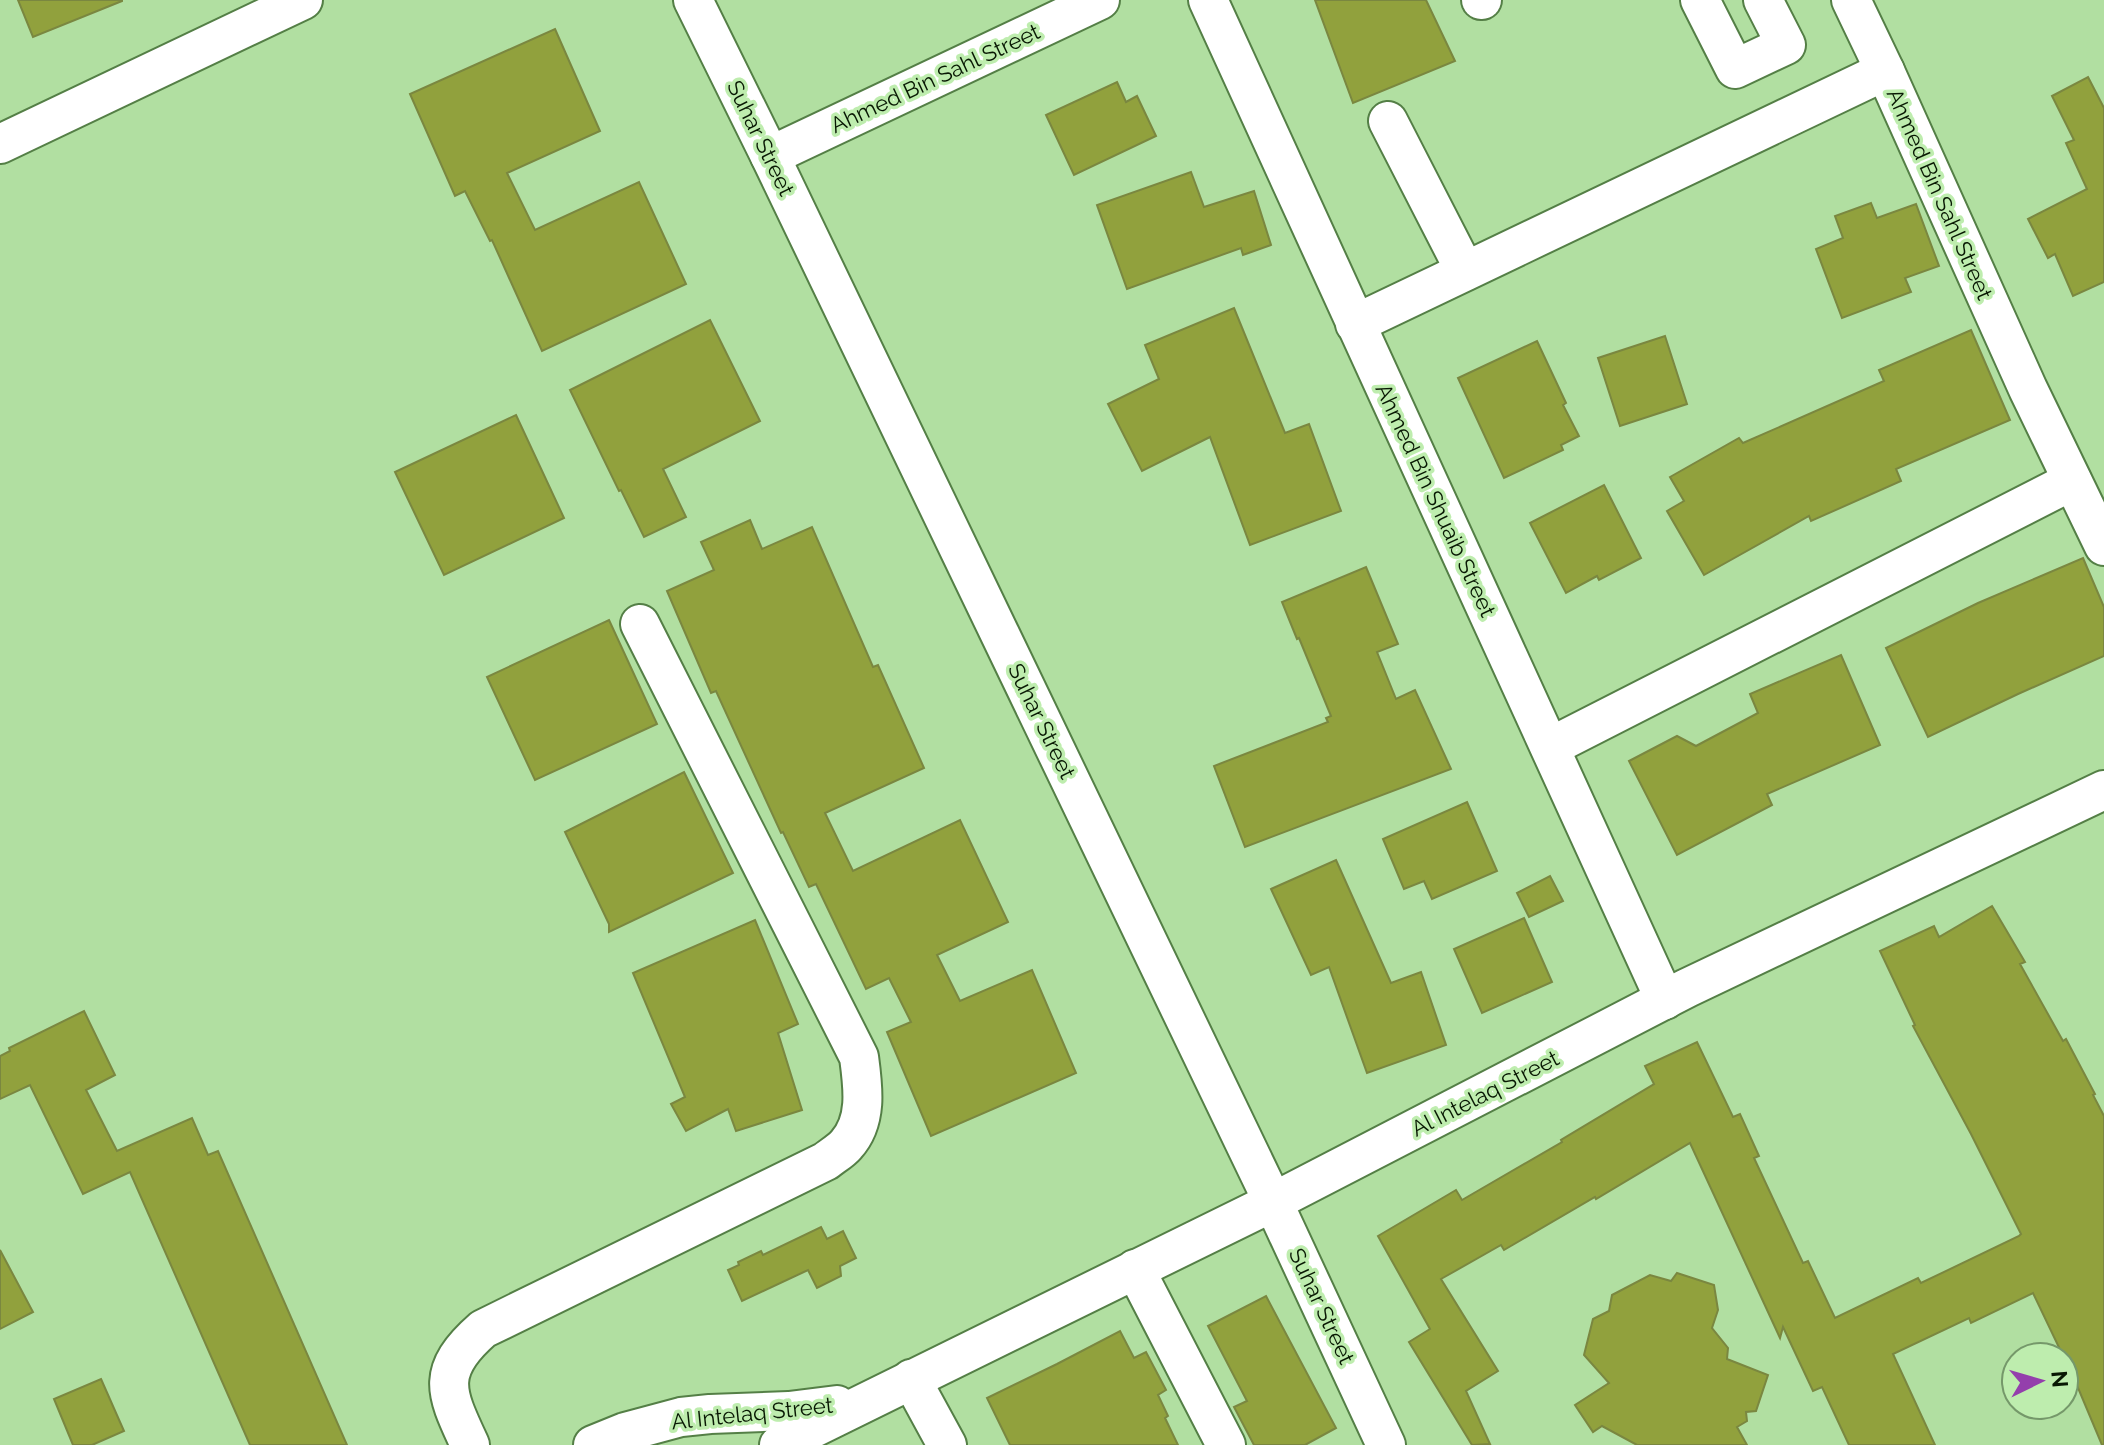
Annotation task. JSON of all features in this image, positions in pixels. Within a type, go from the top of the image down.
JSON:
[{"type":"street","points":[[0,144],[303,0]]},
{"type":"street","name":"Suhar Street","points":[[693,0],[1273,1202],[1386,1445]]},
{"type":"street","name":"Ahmed Bin Sahl Street","points":[[770,156],[1100,0]]},
{"type":"street","name":"Ahmed Bin Shuaib Street","points":[[1208,0],[1665,1000]]},
{"type":"street","points":[[1700,0],[1735,69],[1786,45],[1763,0]]},
{"type":"street","name":"Ahmed Bin Sahl Street","points":[[1851,0],[2028,389],[2104,546]]},
{"type":"street","points":[[1355,324],[1885,71]]},
{"type":"street","points":[[1388,121],[1465,271]]},
{"type":"street","points":[[1550,747],[2072,481]]},
{"type":"street","points":[[470,1445],[451,1403],[449,1384],[457,1356],[483,1329],[826,1161],[847,1145],[859,1123],[863,1091],[859,1057],[640,624]]},
{"type":"street","name":"Al Intelaq Street","points":[[779,1445],[1273,1202],[1665,1000],[2104,790]]},
{"type":"street","points":[[1135,1269],[1226,1445]]},
{"type":"street","points":[[911,1379],[947,1445]]},
{"type":"street","name":"Al Intelaq Street","points":[[593,1445],[625,1432],[681,1417],[789,1411],[867,1400]]},
{"type":"building","points":[[18,0],[122,0],[122,1],[33,37]]},
{"type":"building","points":[[1315,0],[1426,0],[1455,61],[1353,103]]},
{"type":"building","points":[[555,29],[600,131],[507,173],[535,230],[639,182],[686,284],[542,351],[492,240],[465,191],[455,196],[410,94]]},
{"type":"building","points":[[2088,77],[2104,108],[2104,282],[2073,296],[2055,254],[2048,258],[2028,219],[2087,189],[2066,143],[2074,140],[2052,96]]},
{"type":"building","points":[[1117,82],[1126,102],[1137,96],[1156,136],[1074,175],[1046,115]]},
{"type":"building","points":[[1191,172],[1204,207],[1254,191],[1271,245],[1243,255],[1241,248],[1127,289],[1097,205]]},
{"type":"building","points":[[1871,203],[1877,218],[1916,204],[1939,266],[1905,278],[1911,292],[1842,318],[1816,249],[1843,238],[1835,216]]},
{"type":"building","points":[[1234,308],[1285,433],[1309,424],[1341,511],[1250,545],[1210,437],[1142,471],[1108,404],[1159,379],[1145,345]]},
{"type":"building","points":[[710,320],[760,421],[663,469],[686,517],[644,537],[570,390]]},
{"type":"building","points":[[1971,330],[2010,420],[1896,469],[1901,481],[1811,521],[1809,516],[1704,575],[1667,511],[1684,501],[1670,477],[1739,438],[1743,443],[1884,381],[1879,370]]},
{"type":"building","points":[[1665,336],[1687,404],[1620,426],[1598,358]]},
{"type":"building","points":[[1537,341],[1579,436],[1561,445],[1563,450],[1504,478],[1458,378]]},
{"type":"building","points":[[516,415],[564,518],[444,575],[395,472]]},
{"type":"building","points":[[1604,485],[1641,558],[1566,593],[1530,523]]},
{"type":"building","points":[[750,520],[762,549],[812,527],[873,667],[878,665],[924,768],[825,813],[853,871],[960,820],[1008,922],[937,955],[960,1001],[1032,970],[1076,1073],[931,1136],[887,1032],[911,1022],[889,978],[866,989],[816,884],[809,887],[781,833],[716,691],[711,693],[667,591],[714,570],[701,542]]},
{"type":"building","points":[[2083,558],[2104,607],[2104,656],[1928,737],[1886,648],[1978,603]]},
{"type":"building","points":[[1366,567],[1398,644],[1377,652],[1396,699],[1415,690],[1451,769],[1245,847],[1214,766],[1328,722],[1326,718],[1331,716],[1282,602]]},
{"type":"building","points":[[609,620],[657,724],[535,780],[487,677]]},
{"type":"building","points":[[1841,655],[1880,745],[1767,794],[1772,805],[1677,855],[1629,761],[1677,736],[1696,746],[1758,713],[1750,694]]},
{"type":"building","points":[[684,772],[733,873],[609,932],[609,924],[565,832]]},
{"type":"building","points":[[1467,802],[1497,871],[1432,899],[1424,881],[1404,889],[1383,839]]},
{"type":"building","points":[[1336,860],[1391,983],[1421,972],[1446,1045],[1367,1073],[1329,967],[1311,975],[1271,889]]},
{"type":"building","points":[[1550,876],[1563,901],[1529,917],[1517,893]]},
{"type":"building","points":[[1992,906],[2025,962],[2020,964],[2063,1041],[2066,1039],[2104,1116],[2104,1445],[2080,1393],[2080,1341],[2056,1341],[2033,1293],[1971,1323],[1969,1318],[1893,1354],[1935,1445],[1849,1445],[1822,1387],[1813,1391],[1783,1327],[1780,1338],[1690,1143],[1504,1250],[1501,1245],[1441,1279],[1498,1371],[1466,1391],[1490,1444],[1472,1445],[1409,1342],[1430,1329],[1378,1236],[1456,1190],[1462,1200],[1562,1142],[1654,1084],[1645,1066],[1697,1042],[1733,1117],[1740,1114],[1759,1156],[1754,1158],[1803,1263],[1808,1261],[1835,1318],[1918,1278],[1921,1283],[2021,1234],[1913,1026],[1880,951],[1934,926],[1939,937]]},
{"type":"building","points":[[1524,918],[1552,982],[1482,1013],[1454,949]]},
{"type":"building","points":[[755,920],[798,1024],[778,1033],[802,1110],[736,1131],[728,1109],[686,1131],[671,1104],[685,1097],[633,973]]},
{"type":"building","points":[[84,1011],[115,1075],[86,1090],[117,1151],[192,1118],[208,1155],[218,1151],[347,1445],[250,1445],[130,1172],[83,1194],[30,1085],[0,1099],[0,1056],[10,1051],[9,1048]]},
{"type":"building","points":[[821,1227],[827,1239],[843,1231],[856,1258],[840,1266],[841,1276],[817,1288],[808,1270],[742,1301],[728,1270],[761,1251],[763,1255]]},
{"type":"building","points":[[0,1250],[33,1312],[0,1329]]},
{"type":"building","points":[[1677,1273],[1714,1285],[1718,1310],[1712,1328],[1728,1348],[1727,1359],[1768,1375],[1756,1411],[1746,1412],[1747,1421],[1737,1427],[1747,1445],[1637,1445],[1602,1426],[1593,1432],[1575,1405],[1609,1383],[1584,1355],[1593,1319],[1609,1311],[1612,1295],[1650,1275],[1671,1281]]},
{"type":"building","points":[[1266,1296],[1336,1428],[1305,1445],[1254,1445],[1234,1407],[1247,1401],[1208,1326]]},
{"type":"building","points":[[1120,1331],[1134,1358],[1146,1352],[1166,1390],[1158,1395],[1178,1445],[1010,1445],[987,1398]]},
{"type":"building","points":[[101,1379],[124,1431],[92,1445],[73,1445],[54,1399]]}]
